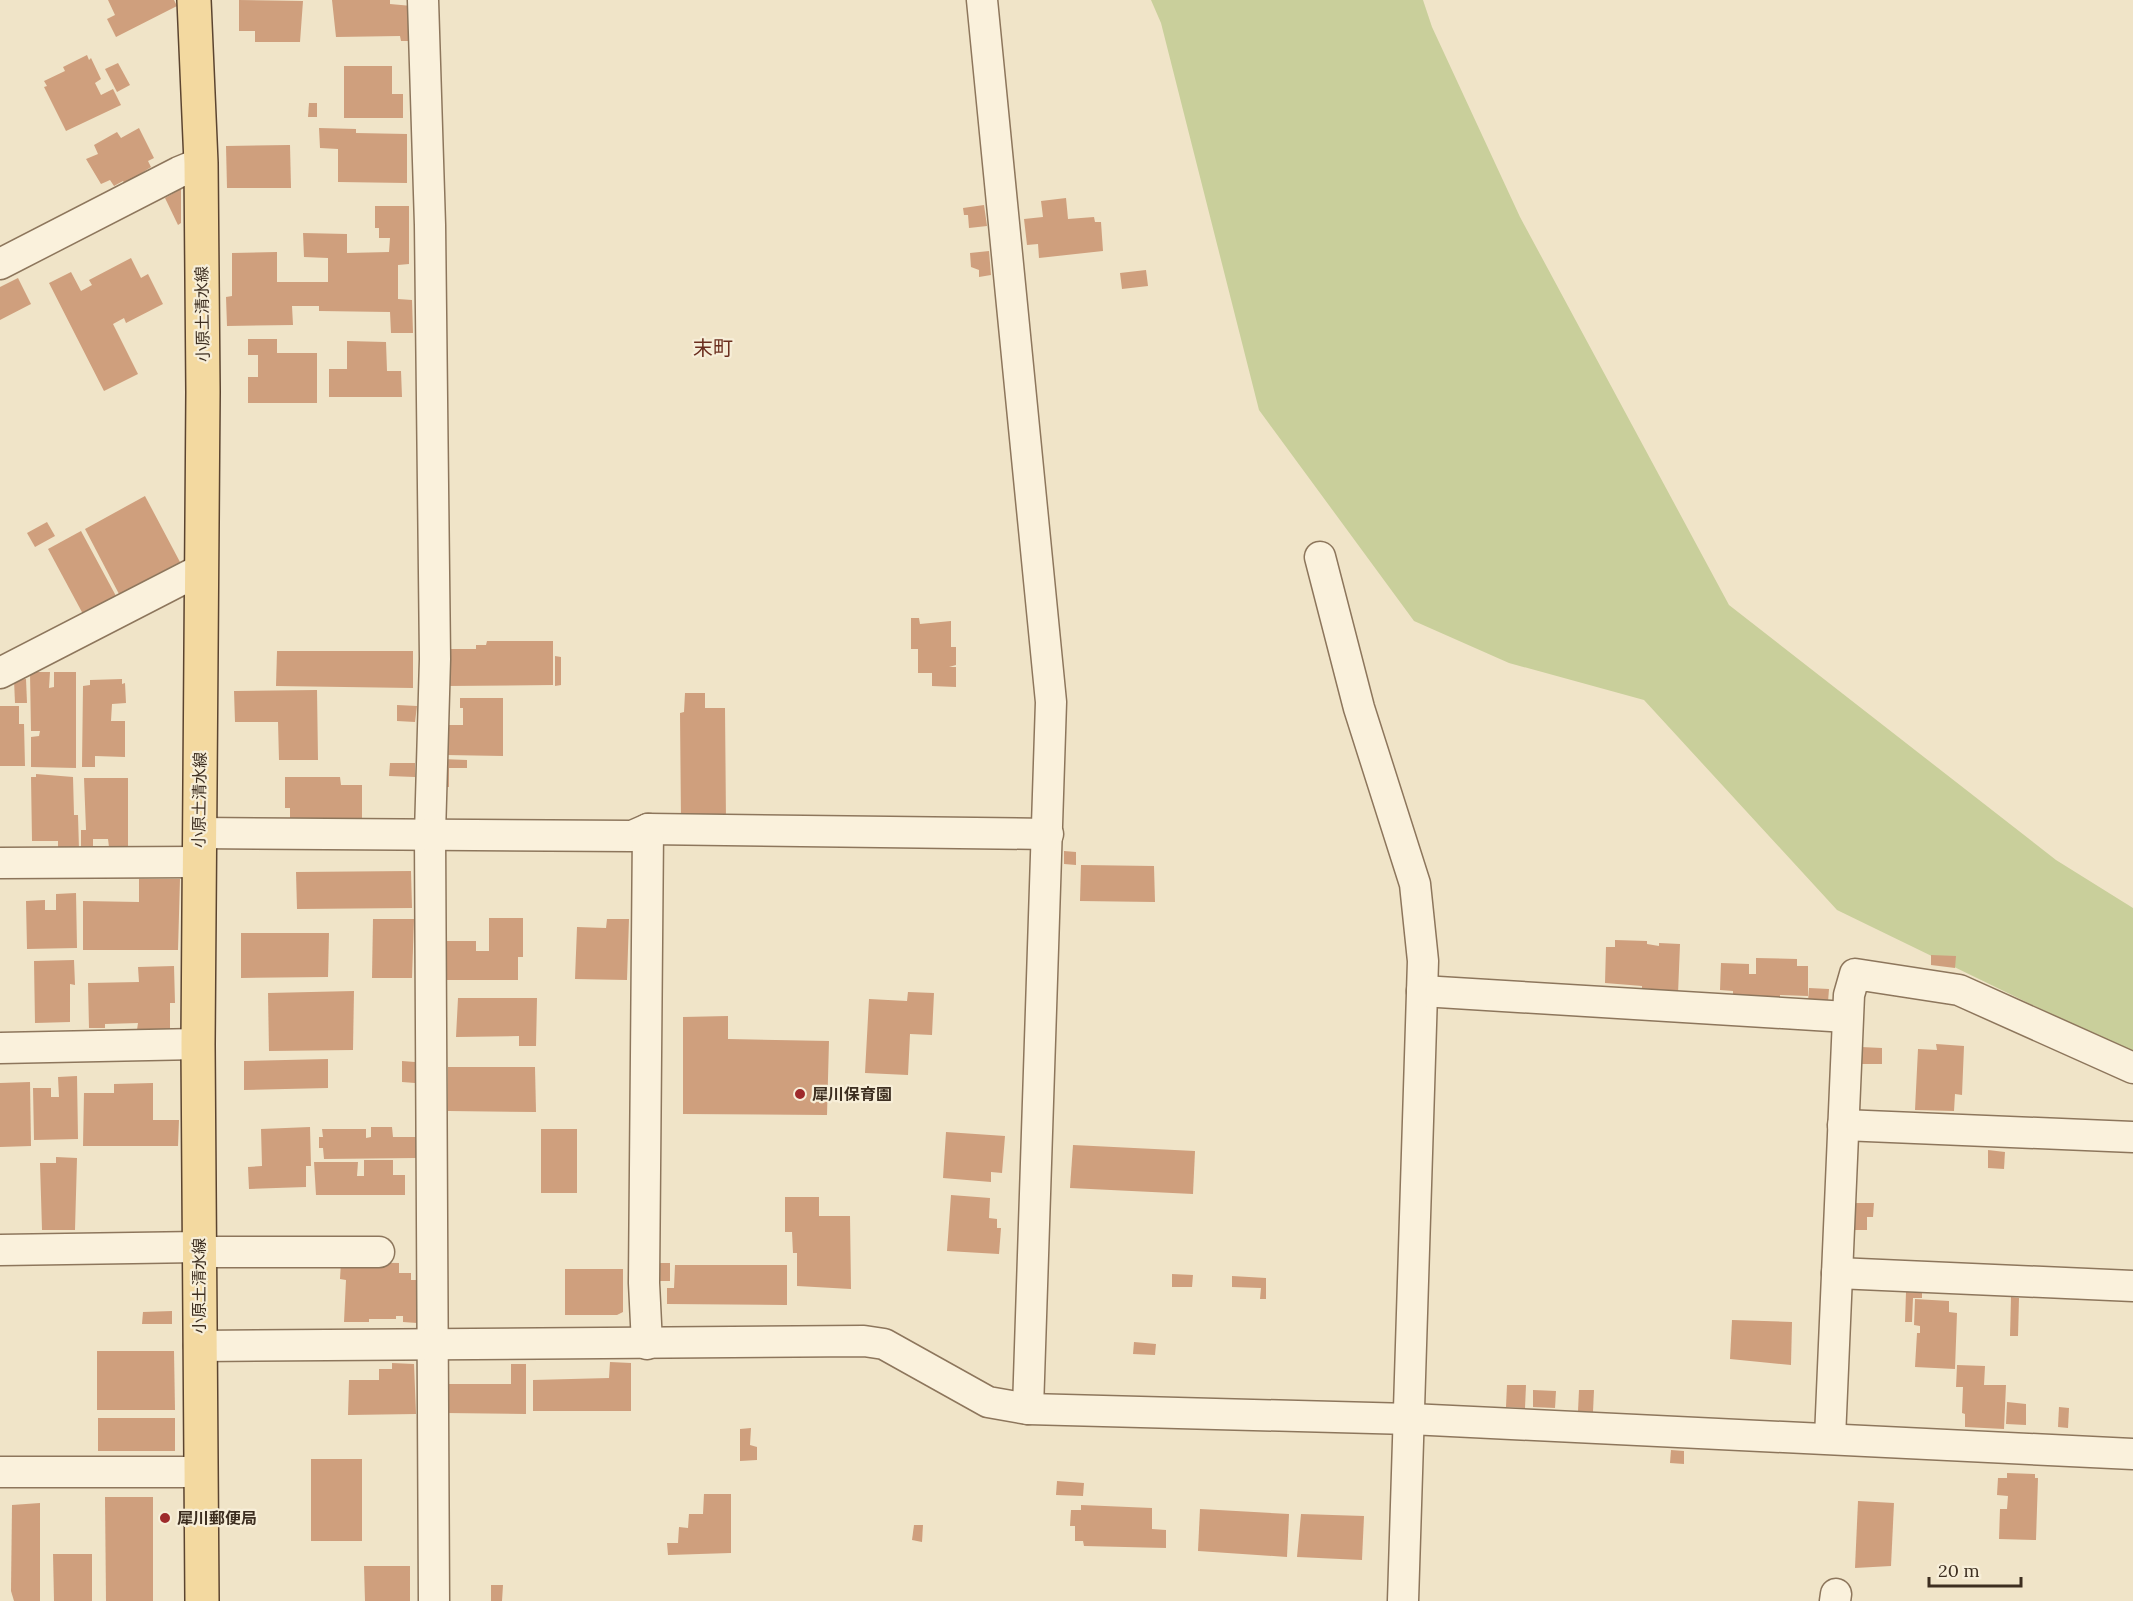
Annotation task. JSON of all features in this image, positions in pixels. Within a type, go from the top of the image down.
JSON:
[{"type":"main road","name":"小原土清水線","points":[[194,0],[201,164],[202,569],[198,1044],[202,1601]]},
{"type":"street","points":[[423,0],[430,225],[435,659],[430,834],[434,1601]]},
{"type":"street","points":[[982,0],[1051,702],[1028,1409]]},
{"type":"street","points":[[0,264],[179,172],[201,164]]},
{"type":"street","points":[[1320,557],[1359,708],[1415,884],[1423,962],[1403,1601]]},
{"type":"street","points":[[0,674],[202,569]]},
{"type":"street","points":[[647,1344],[644,1283],[648,829]]},
{"type":"street","points":[[0,863],[430,834],[632,836],[648,829],[1048,834]]},
{"type":"street","points":[[1830,1438],[1847,1017],[1854,974],[1959,990],[2133,1068]]},
{"type":"street","points":[[1422,991],[1847,1017]]},
{"type":"street","points":[[0,1048],[198,1044]]},
{"type":"street","points":[[1843,1125],[2133,1137]]},
{"type":"street","points":[[0,1250],[379,1252]]},
{"type":"street","points":[[1837,1273],[2133,1286]]},
{"type":"street","points":[[199,1346],[432,1342],[647,1344],[874,1342],[884,1344],[988,1402],[1028,1409],[1410,1419],[2133,1454]]},
{"type":"street","points":[[0,1472],[200,1472]]},
{"type":"green space","points":[[1151,0],[1423,0],[1432,27],[1520,217],[1729,605],[2056,860],[2133,908],[2133,1054],[1837,910],[1644,700],[1509,663],[1414,621],[1259,410],[1161,23]]},
{"type":"building","points":[[108,0],[174,0],[177,6],[116,37],[107,19],[115,15]]},
{"type":"building","points":[[239,0],[303,1],[300,42],[255,42],[255,31],[239,31]]},
{"type":"building","points":[[332,0],[390,0],[390,4],[412,6],[412,41],[401,41],[400,36],[336,37]]},
{"type":"building","points":[[87,55],[89,60],[91,58],[101,79],[95,83],[101,95],[113,89],[121,105],[66,131],[44,87],[47,86],[44,81],[65,71],[63,67]]},
{"type":"building","points":[[118,63],[130,85],[117,92],[105,69]]},
{"type":"building","points":[[344,66],[392,66],[392,94],[403,94],[403,118],[344,118]]},
{"type":"building","points":[[309,103],[317,103],[317,117],[308,117]]},
{"type":"building","points":[[139,128],[154,158],[148,161],[151,167],[125,184],[123,181],[114,186],[110,180],[101,184],[86,159],[98,154],[94,145],[117,132],[121,138]]},
{"type":"building","points":[[319,128],[356,129],[356,133],[407,134],[407,183],[338,182],[338,149],[320,148]]},
{"type":"building","points":[[290,145],[291,188],[227,188],[226,146]]},
{"type":"building","points":[[181,189],[181,223],[178,225],[165,198]]},
{"type":"building","points":[[1066,198],[1068,219],[1094,217],[1095,222],[1101,222],[1103,251],[1039,258],[1038,244],[1027,245],[1024,219],[1043,217],[1041,201]]},
{"type":"building","points":[[984,205],[987,226],[969,228],[968,215],[964,215],[963,208]]},
{"type":"building","points":[[375,206],[409,206],[409,264],[398,265],[398,299],[412,300],[413,333],[391,333],[390,312],[319,311],[319,306],[292,306],[293,325],[227,326],[226,297],[232,296],[232,253],[277,252],[277,282],[328,282],[328,258],[304,257],[303,233],[347,234],[347,253],[389,252],[390,238],[379,238],[379,228],[375,228]]},
{"type":"building","points":[[989,251],[991,275],[979,277],[979,270],[971,267],[970,253]]},
{"type":"building","points":[[131,258],[141,278],[148,274],[163,304],[126,323],[124,318],[113,324],[138,374],[104,391],[49,283],[71,272],[81,291],[92,285],[89,280]]},
{"type":"building","points":[[1146,270],[1148,286],[1122,289],[1120,273]]},
{"type":"building","points":[[18,278],[31,304],[0,320],[0,287]]},
{"type":"building","points":[[248,339],[277,339],[277,353],[317,353],[317,403],[248,403],[248,377],[258,377],[258,355],[248,355]]},
{"type":"building","points":[[347,341],[386,342],[387,371],[401,371],[402,397],[329,397],[329,369],[347,369]]},
{"type":"building","points":[[145,496],[180,562],[119,594],[85,529]]},
{"type":"building","points":[[47,522],[55,536],[35,547],[27,533]]},
{"type":"building","points":[[81,531],[116,596],[83,614],[48,549]]},
{"type":"building","points":[[911,618],[919,618],[920,624],[951,621],[951,647],[956,647],[956,665],[949,667],[956,667],[956,687],[932,686],[932,673],[918,673],[918,649],[911,649]]},
{"type":"building","points":[[487,641],[553,641],[553,685],[446,686],[445,649],[476,649],[476,645],[486,645]]},
{"type":"building","points":[[277,651],[413,651],[413,688],[276,686]]},
{"type":"building","points":[[555,656],[561,657],[561,685],[555,686]]},
{"type":"building","points":[[30,672],[50,672],[49,688],[54,687],[54,672],[76,672],[76,768],[31,767],[31,737],[39,736],[40,731],[31,731]]},
{"type":"building","points":[[26,679],[27,703],[15,703],[14,680]]},
{"type":"building","points":[[122,679],[122,684],[125,683],[126,703],[112,704],[111,721],[125,721],[125,757],[95,756],[95,767],[82,767],[83,686],[90,685],[90,680]]},
{"type":"building","points":[[317,690],[318,760],[279,760],[278,722],[235,722],[234,691]]},
{"type":"building","points":[[685,693],[705,693],[705,708],[725,708],[726,821],[681,821],[680,713],[684,712]]},
{"type":"building","points":[[460,698],[503,698],[503,756],[446,755],[447,725],[463,725],[463,708],[460,708]]},
{"type":"building","points":[[397,705],[417,706],[415,722],[397,721]]},
{"type":"building","points":[[0,706],[19,706],[19,724],[24,724],[25,766],[0,766]]},
{"type":"building","points":[[442,759],[467,760],[467,768],[449,768],[449,787],[442,787]]},
{"type":"building","points":[[390,763],[415,763],[415,777],[389,776]]},
{"type":"building","points":[[36,774],[73,777],[74,815],[78,815],[79,850],[58,850],[58,841],[32,841],[31,777],[36,777]]},
{"type":"building","points":[[285,777],[340,777],[341,785],[362,785],[362,820],[290,820],[290,808],[285,808]]},
{"type":"building","points":[[84,778],[128,778],[128,847],[109,847],[108,839],[93,839],[93,850],[81,849],[81,830],[86,830]]},
{"type":"building","points":[[1064,851],[1076,852],[1076,865],[1064,864]]},
{"type":"building","points":[[1081,865],[1154,866],[1155,902],[1080,901]]},
{"type":"building","points":[[411,871],[412,908],[297,909],[296,872]]},
{"type":"building","points":[[139,879],[180,879],[178,950],[83,950],[83,901],[139,902]]},
{"type":"building","points":[[76,893],[77,948],[27,949],[26,901],[45,900],[45,910],[56,910],[56,894]]},
{"type":"building","points":[[489,918],[523,918],[523,957],[518,957],[518,980],[442,980],[442,953],[446,953],[446,941],[476,941],[476,951],[489,951]]},
{"type":"building","points":[[373,919],[414,919],[412,978],[372,978]]},
{"type":"building","points":[[607,919],[629,919],[627,980],[575,979],[577,927],[606,928]]},
{"type":"building","points":[[241,933],[329,933],[328,977],[241,978]]},
{"type":"building","points":[[1615,940],[1647,941],[1647,944],[1659,946],[1659,943],[1680,944],[1678,994],[1642,992],[1642,986],[1605,983],[1606,947],[1615,947]]},
{"type":"building","points":[[1931,955],[1956,956],[1955,968],[1931,965]]},
{"type":"building","points":[[1756,958],[1797,959],[1797,966],[1808,966],[1808,996],[1780,995],[1780,1002],[1733,1000],[1733,991],[1720,990],[1721,963],[1749,964],[1749,974],[1756,974]]},
{"type":"building","points":[[74,960],[75,985],[70,984],[70,1022],[35,1023],[34,961]]},
{"type":"building","points":[[174,966],[175,1003],[170,1003],[170,1029],[137,1030],[138,1023],[105,1024],[105,1028],[89,1028],[88,983],[139,982],[138,967]]},
{"type":"building","points":[[1809,988],[1829,989],[1828,1002],[1808,1001]]},
{"type":"building","points":[[354,991],[353,1050],[269,1051],[268,993]]},
{"type":"building","points":[[908,992],[934,993],[932,1035],[910,1034],[908,1075],[865,1073],[869,999],[907,1001]]},
{"type":"building","points":[[458,998],[537,998],[536,1046],[519,1046],[519,1036],[456,1037]]},
{"type":"building","points":[[728,1016],[728,1039],[829,1041],[827,1115],[683,1114],[683,1017]]},
{"type":"building","points":[[1936,1044],[1964,1046],[1962,1095],[1955,1094],[1954,1111],[1915,1110],[1918,1049],[1937,1050]]},
{"type":"building","points":[[1861,1047],[1882,1048],[1882,1064],[1860,1064]]},
{"type":"building","points":[[328,1059],[328,1088],[244,1090],[244,1061]]},
{"type":"building","points":[[402,1061],[415,1062],[415,1083],[402,1082]]},
{"type":"building","points":[[448,1067],[535,1067],[536,1112],[448,1111]]},
{"type":"building","points":[[77,1076],[78,1139],[34,1140],[33,1088],[51,1088],[51,1097],[59,1097],[58,1077]]},
{"type":"building","points":[[30,1082],[31,1146],[0,1147],[0,1083]]},
{"type":"building","points":[[153,1083],[153,1120],[179,1120],[178,1146],[83,1146],[84,1093],[114,1093],[114,1084]]},
{"type":"building","points":[[310,1127],[311,1166],[306,1166],[306,1187],[249,1189],[248,1167],[262,1166],[261,1129]]},
{"type":"building","points":[[371,1127],[392,1127],[393,1137],[416,1137],[416,1158],[324,1159],[323,1148],[319,1148],[319,1137],[323,1137],[322,1129],[366,1129],[366,1138],[371,1137]]},
{"type":"building","points":[[541,1129],[577,1129],[577,1193],[541,1193]]},
{"type":"building","points":[[946,1132],[1005,1136],[1002,1173],[991,1172],[991,1182],[943,1178]]},
{"type":"building","points":[[1073,1145],[1195,1151],[1193,1194],[1070,1188]]},
{"type":"building","points":[[1988,1150],[2005,1152],[2004,1169],[1988,1168]]},
{"type":"building","points":[[56,1157],[77,1158],[75,1230],[42,1230],[40,1163],[56,1163]]},
{"type":"building","points":[[364,1160],[393,1160],[393,1175],[405,1175],[405,1195],[316,1195],[314,1162],[358,1162],[357,1176],[364,1176]]},
{"type":"building","points":[[951,1195],[990,1198],[989,1218],[997,1219],[997,1228],[1001,1228],[999,1254],[947,1251]]},
{"type":"building","points":[[785,1197],[819,1197],[819,1216],[850,1216],[851,1289],[797,1286],[797,1253],[793,1253],[792,1232],[785,1232]]},
{"type":"building","points":[[1855,1203],[1874,1203],[1873,1217],[1867,1217],[1867,1230],[1855,1230]]},
{"type":"building","points":[[341,1262],[399,1263],[399,1273],[411,1273],[411,1280],[416,1280],[417,1323],[403,1322],[403,1316],[396,1316],[396,1319],[369,1319],[369,1322],[344,1322],[346,1280],[340,1279]]},
{"type":"building","points":[[660,1263],[670,1263],[670,1281],[660,1281]]},
{"type":"building","points":[[675,1265],[787,1265],[787,1305],[667,1304],[667,1288],[674,1288]]},
{"type":"building","points":[[565,1269],[623,1269],[623,1312],[617,1315],[565,1315]]},
{"type":"building","points":[[1172,1274],[1193,1275],[1192,1287],[1172,1287]]},
{"type":"building","points":[[1232,1276],[1266,1278],[1266,1299],[1260,1299],[1261,1288],[1232,1287]]},
{"type":"building","points":[[1906,1292],[1922,1293],[1922,1298],[1913,1298],[1912,1322],[1905,1322]]},
{"type":"building","points":[[2011,1297],[2019,1298],[2018,1336],[2010,1336]]},
{"type":"building","points":[[1915,1299],[1949,1301],[1949,1312],[1957,1313],[1955,1369],[1915,1367],[1917,1333],[1920,1333],[1920,1326],[1914,1325]]},
{"type":"building","points":[[172,1311],[172,1324],[142,1324],[143,1312]]},
{"type":"building","points":[[1732,1320],[1792,1322],[1791,1365],[1730,1359]]},
{"type":"building","points":[[1134,1342],[1156,1344],[1155,1355],[1133,1354]]},
{"type":"building","points":[[97,1351],[174,1351],[175,1410],[97,1410]]},
{"type":"building","points":[[610,1362],[631,1363],[631,1411],[533,1411],[533,1380],[609,1378]]},
{"type":"building","points":[[392,1363],[414,1364],[416,1414],[348,1415],[349,1380],[379,1380],[379,1369],[392,1369]]},
{"type":"building","points":[[511,1364],[526,1364],[526,1414],[446,1413],[447,1384],[511,1384]]},
{"type":"building","points":[[1957,1365],[1985,1366],[1984,1385],[2006,1385],[2004,1429],[1965,1427],[1965,1414],[1962,1413],[1963,1387],[1956,1387]]},
{"type":"building","points":[[1507,1385],[1526,1385],[1525,1408],[1506,1407]]},
{"type":"building","points":[[1533,1390],[1556,1391],[1555,1408],[1533,1407]]},
{"type":"building","points":[[1579,1390],[1594,1390],[1593,1412],[1578,1411]]},
{"type":"building","points":[[2007,1402],[2026,1404],[2026,1425],[2006,1424]]},
{"type":"building","points":[[2059,1407],[2069,1408],[2068,1428],[2058,1427]]},
{"type":"building","points":[[98,1418],[175,1418],[175,1451],[98,1451]]},
{"type":"building","points":[[751,1428],[750,1445],[757,1447],[757,1460],[740,1461],[740,1429]]},
{"type":"building","points":[[1671,1450],[1684,1451],[1684,1464],[1670,1463]]},
{"type":"building","points":[[311,1459],[362,1459],[362,1541],[311,1541]]},
{"type":"building","points":[[2007,1473],[2035,1474],[2035,1478],[2038,1478],[2036,1540],[1999,1539],[2000,1509],[2007,1509],[2008,1496],[1997,1495],[1998,1478],[2007,1478]]},
{"type":"building","points":[[1057,1481],[1084,1483],[1083,1496],[1056,1495]]},
{"type":"building","points":[[704,1494],[731,1494],[731,1553],[668,1555],[667,1543],[678,1543],[679,1527],[688,1528],[689,1514],[703,1514]]},
{"type":"building","points":[[105,1497],[153,1497],[153,1601],[106,1601]]},
{"type":"building","points":[[1858,1501],[1894,1503],[1891,1566],[1855,1568]]},
{"type":"building","points":[[40,1503],[40,1601],[14,1601],[11,1591],[12,1505]]},
{"type":"building","points":[[1081,1505],[1152,1508],[1152,1529],[1166,1530],[1166,1548],[1084,1546],[1083,1541],[1075,1541],[1075,1526],[1070,1526],[1071,1510],[1081,1510]]},
{"type":"building","points":[[1200,1509],[1289,1514],[1287,1557],[1198,1551]]},
{"type":"building","points":[[1301,1514],[1364,1516],[1362,1560],[1297,1557]]},
{"type":"building","points":[[914,1525],[923,1525],[922,1542],[912,1540]]},
{"type":"building","points":[[53,1554],[92,1554],[92,1601],[54,1601]]},
{"type":"building","points":[[364,1566],[410,1566],[410,1601],[365,1601]]},
{"type":"building","points":[[491,1585],[503,1585],[502,1601],[491,1601]]},
{"type":"place","name":"犀川保育園","points":[[800,1094]]},
{"type":"place","name":"犀川郵便局","points":[[165,1518]]},
{"type":"district","name":"末町","points":[[713,348]]}]
